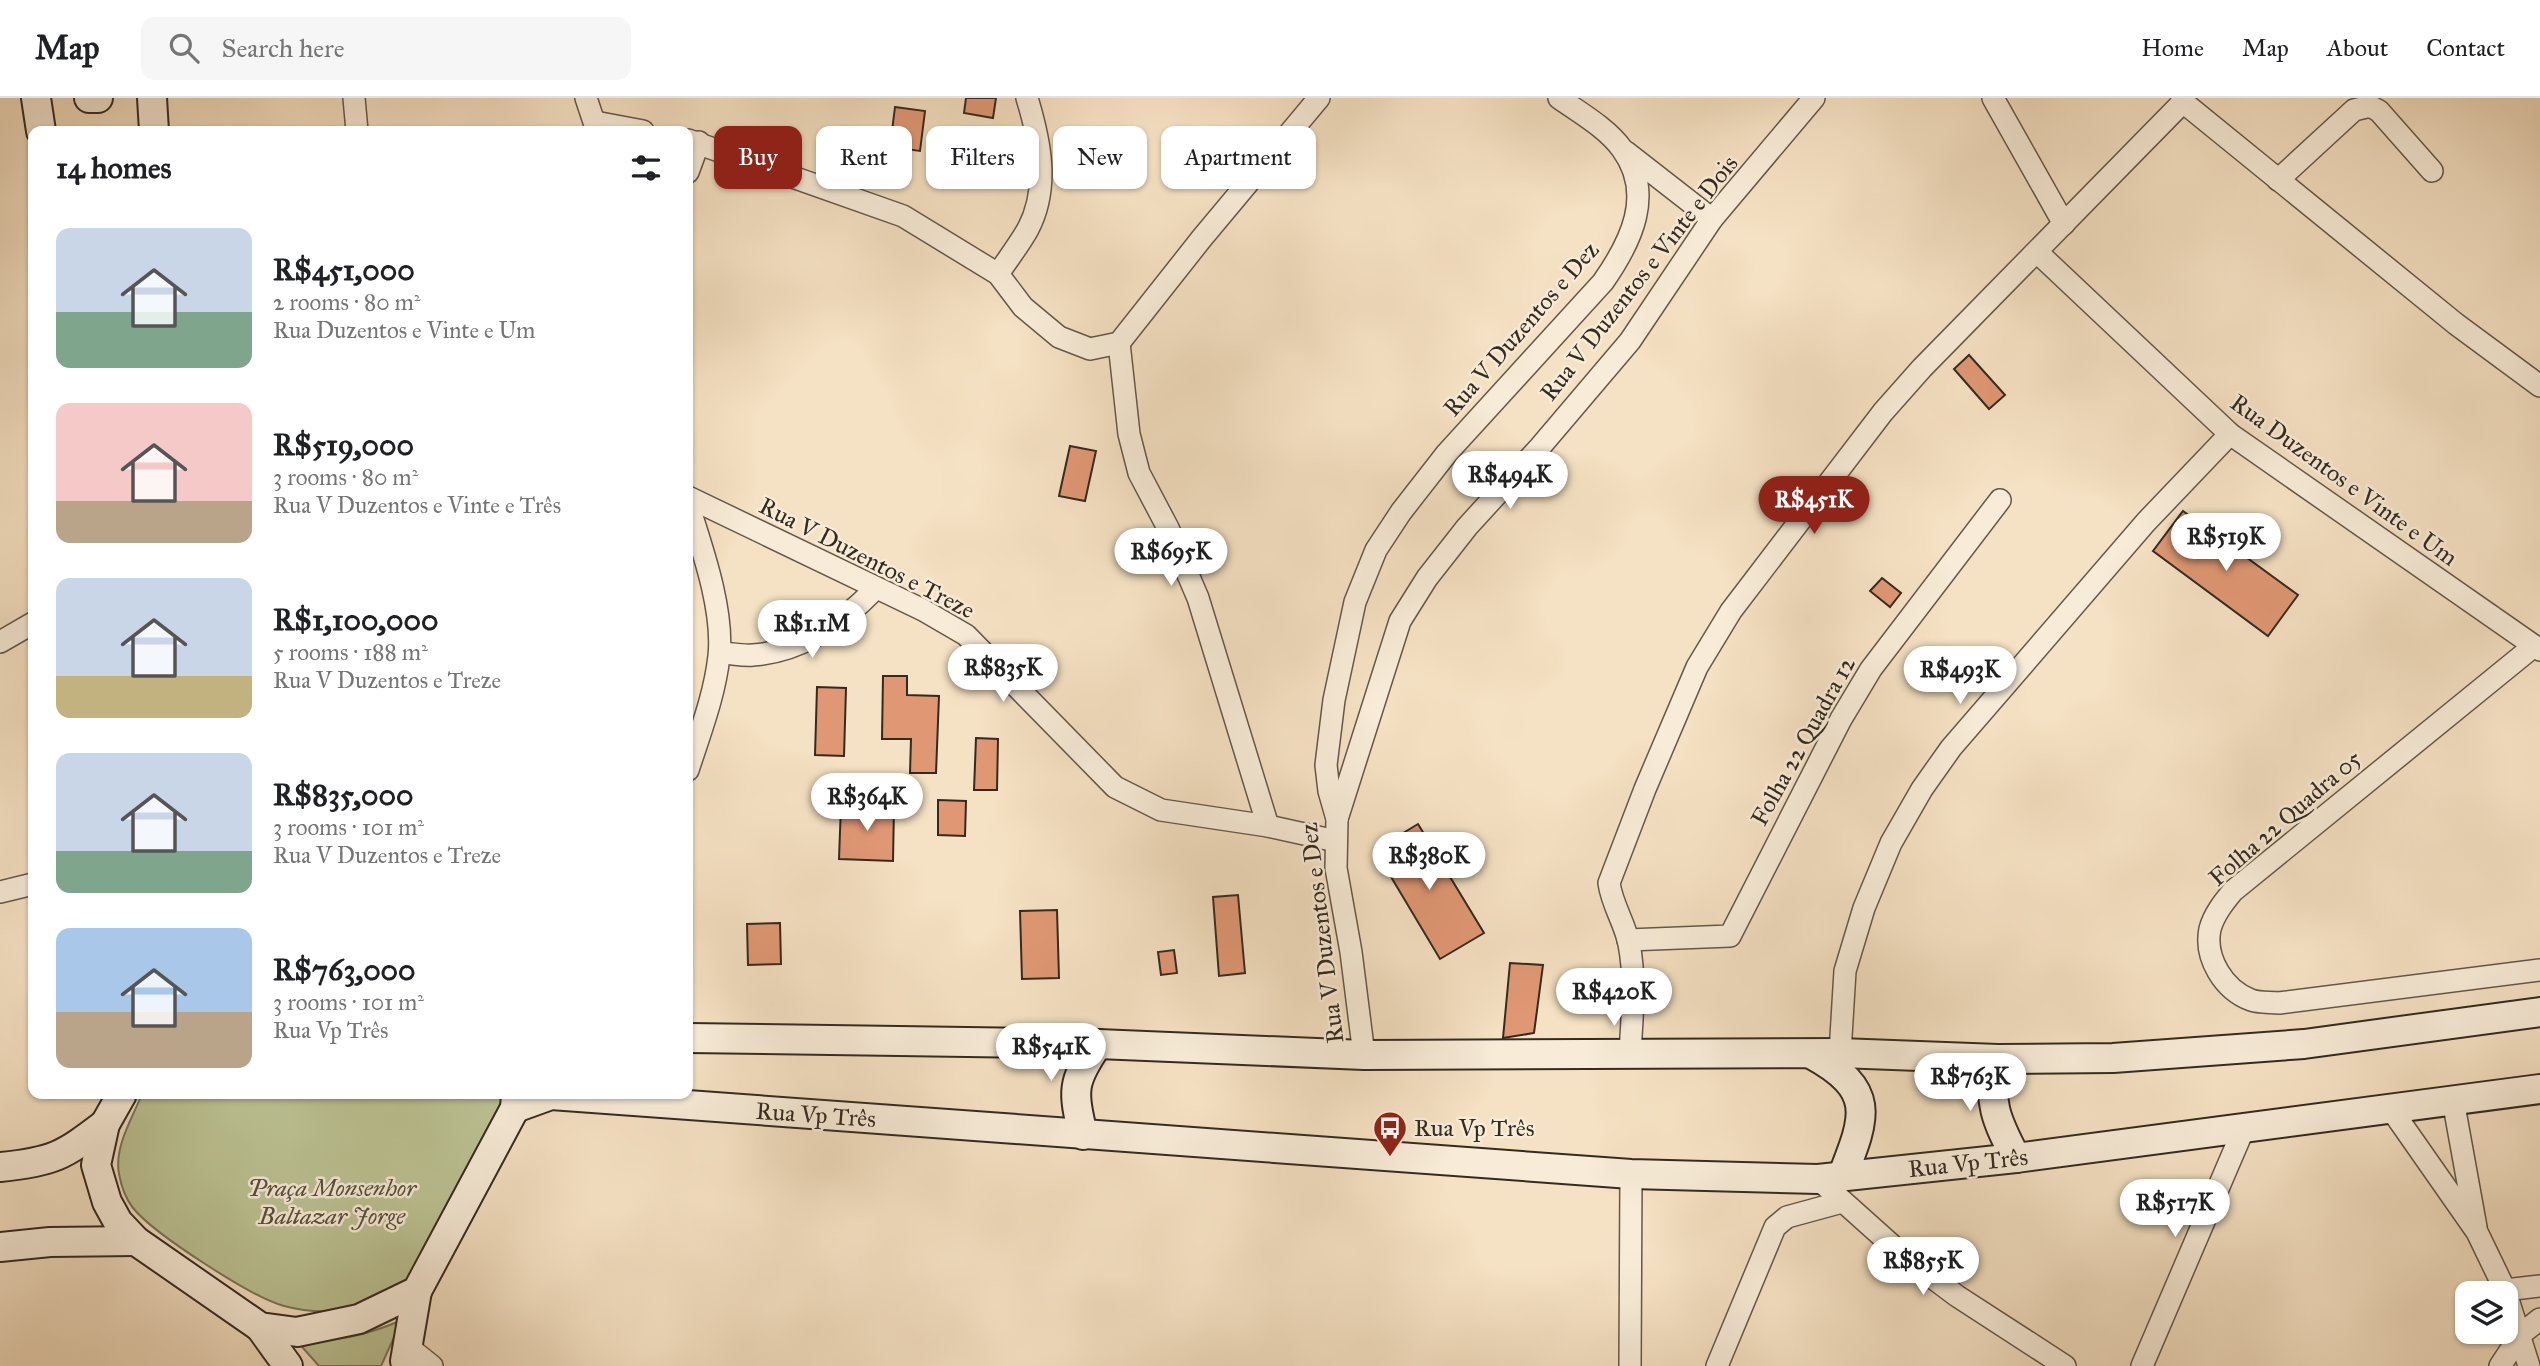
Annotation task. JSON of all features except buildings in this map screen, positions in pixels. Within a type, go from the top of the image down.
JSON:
[{"type":"main road","points":[[36,98],[40,126]]},
{"type":"main road","points":[[89,98],[98,98]]},
{"type":"main road","points":[[152,98],[155,126]]},
{"type":"main road","points":[[693,1038],[1098,1044],[1364,1055],[1840,1053],[1998,1059],[2113,1058],[2304,1044],[2540,1012]]},
{"type":"main road","points":[[1083,1135],[1074,1094],[1077,1078],[1098,1044]]},
{"type":"main road","points":[[1811,1054],[1836,1068],[1849,1081],[1857,1094],[1863,1115],[1858,1137],[1834,1186]]},
{"type":"main road","points":[[1998,1059],[1992,1095],[2000,1128],[2016,1158]]},
{"type":"main road","name":"Rua Vp Três","points":[[592,1099],[1631,1174],[1834,1186],[2016,1158],[2540,1088]]},
{"type":"main road","points":[[119,1099],[105,1124],[96,1165],[107,1202],[118,1222],[136,1241],[260,1327],[288,1366]]},
{"type":"main road","points":[[407,1356],[416,1292],[516,1101]]},
{"type":"main road","points":[[0,1167],[42,1163],[71,1150],[105,1124]]},
{"type":"main road","points":[[0,1247],[50,1242],[136,1241]]},
{"type":"main road","points":[[260,1327],[297,1332],[359,1319],[416,1292]]},
{"type":"street","points":[[354,98],[356,126]]},
{"type":"street","points":[[586,98],[596,126]]},
{"type":"street","points":[[998,274],[1028,228],[1041,191],[1042,158],[1027,98]]},
{"type":"street","points":[[693,141],[903,216],[998,274],[1023,307],[1059,337],[1090,349],[1119,343],[1202,238],[1320,98]]},
{"type":"street","name":"Rua V Duzentos e Dez","points":[[1364,1055],[1351,953],[1336,867],[1337,819],[1329,791],[1326,765],[1334,701],[1355,602],[1376,551],[1401,512],[1447,453],[1603,282],[1621,256],[1640,202],[1634,171],[1622,148],[1559,98]]},
{"type":"street","name":"Rua V Duzentos e Vinte e Dois","points":[[1337,819],[1400,621],[1427,578],[1467,527],[1540,447],[1630,341],[1712,219],[1814,98]]},
{"type":"street","points":[[1993,98],[2064,224]]},
{"type":"street","points":[[1630,1053],[1633,969],[1628,940],[1611,899],[1609,883],[1650,776],[1704,655],[1731,611],[1883,412],[1980,306],[2037,252],[2183,100],[2456,324],[2540,386]]},
{"type":"street","points":[[2278,180],[2354,110],[2370,106],[2379,111],[2432,172]]},
{"type":"street","points":[[1622,148],[1712,219]]},
{"type":"street","name":"Rua Duzentos e Vinte e Um","points":[[2037,252],[2230,434],[2537,648]]},
{"type":"street","points":[[1119,343],[1129,434],[1139,473],[1168,527],[1198,598],[1268,826]]},
{"type":"street","points":[[1840,1053],[1844,971],[1864,908],[1891,843],[1922,789],[1951,748],[2146,522],[2230,434]]},
{"type":"street","name":"Rua V Duzentos e Treze","points":[[693,499],[923,610],[966,635],[1115,787],[1161,810],[1268,826],[1336,841]]},
{"type":"street","name":"Folha 22 Quadra 12","points":[[1628,940],[1730,936],[1841,719],[1871,669],[2000,500]]},
{"type":"street","points":[[693,519],[717,615],[720,653],[716,676],[693,752]]},
{"type":"street","points":[[720,653],[753,655],[790,647],[830,628],[875,589]]},
{"type":"street","points":[[0,642],[28,626]]},
{"type":"street","name":"Folha 22 Quadra 05","points":[[2537,648],[2233,891],[2217,912],[2210,930],[2211,952],[2218,974],[2233,991],[2253,1001],[2279,1003],[2540,970]]},
{"type":"street","points":[[0,892],[28,885]]},
{"type":"street","points":[[2454,1100],[2477,1232]]},
{"type":"street","points":[[2391,1109],[2477,1232],[2501,1281]]},
{"type":"street","points":[[2142,1366],[2244,1128]]},
{"type":"street","points":[[1630,1366],[1631,1174]]},
{"type":"street","points":[[1717,1366],[1774,1227],[1834,1186],[1905,1257],[1957,1296],[2065,1366]]},
{"type":"street","points":[[2518,1289],[2540,1286]]},
{"type":"street","points":[[2500,1366],[2521,1334],[2540,1318]]},
{"type":"street","points":[[2518,1326],[2529,1366]]},
{"type":"street","points":[[407,1356],[432,1366]]},
{"type":"green space","name":"Praça Monsenhor Baltazar Jorge","points":[[140,1099],[506,1099],[410,1280],[363,1305],[342,1310],[308,1310],[269,1301],[228,1278],[161,1233],[133,1208],[122,1187],[118,1164],[125,1133]]},
{"type":"green space","points":[[402,1320],[381,1366],[319,1366],[295,1339],[350,1337]]},
{"type":"place","name":"Rua Vp Três","points":[[1390,1158]]}]
